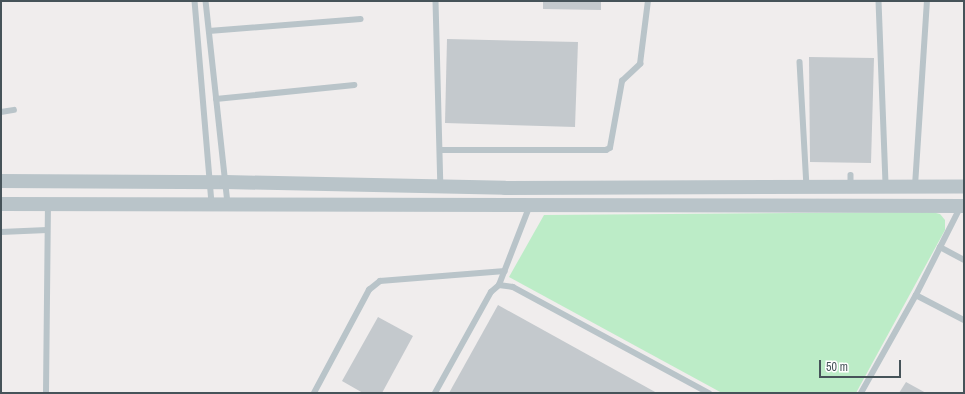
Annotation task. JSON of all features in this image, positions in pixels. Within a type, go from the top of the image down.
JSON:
[{"type":"street","points":[[1,182],[226,182],[441,187],[709,189],[808,188],[851,181],[886,187],[964,186]]},
{"type":"street","points":[[709,189],[709,206]]},
{"type":"street","points":[[1,204],[962,206]]},
{"type":"lane","points":[[195,1],[212,204]]},
{"type":"lane","points":[[206,1],[228,204]]},
{"type":"lane","points":[[436,1],[441,187]]},
{"type":"lane","points":[[440,150],[606,150],[610,148],[622,81],[640,64],[648,1]]},
{"type":"lane","points":[[879,1],[886,187]]},
{"type":"lane","points":[[915,187],[927,2]]},
{"type":"lane","points":[[209,31],[361,19]]},
{"type":"lane","points":[[800,62],[808,188]]},
{"type":"lane","points":[[216,99],[354,85]]},
{"type":"lane","points":[[1,112],[14,110]]},
{"type":"lane","points":[[46,393],[48,204]]},
{"type":"lane","points":[[435,393],[492,292],[499,285],[530,205]]},
{"type":"lane","points":[[861,393],[916,295],[962,206]]},
{"type":"lane","points":[[1,232],[47,230]]},
{"type":"lane","points":[[940,247],[964,260]]},
{"type":"lane","points":[[314,393],[369,290],[380,281],[505,271]]},
{"type":"lane","points":[[499,285],[512,287],[709,393]]},
{"type":"lane","points":[[916,295],[964,320]]},
{"type":"green space","points":[[932,212],[940,214],[945,220],[945,230],[856,393],[722,393],[509,277],[544,215]]},
{"type":"building","points":[[543,1],[601,1],[601,10],[543,9]]},
{"type":"building","points":[[447,39],[578,42],[575,127],[445,123]]},
{"type":"building","points":[[809,57],[874,58],[871,163],[810,162]]},
{"type":"building","points":[[498,305],[657,393],[449,393]]},
{"type":"building","points":[[378,317],[413,336],[382,393],[363,393],[342,381]]},
{"type":"building","points":[[906,382],[926,393],[899,393]]}]
